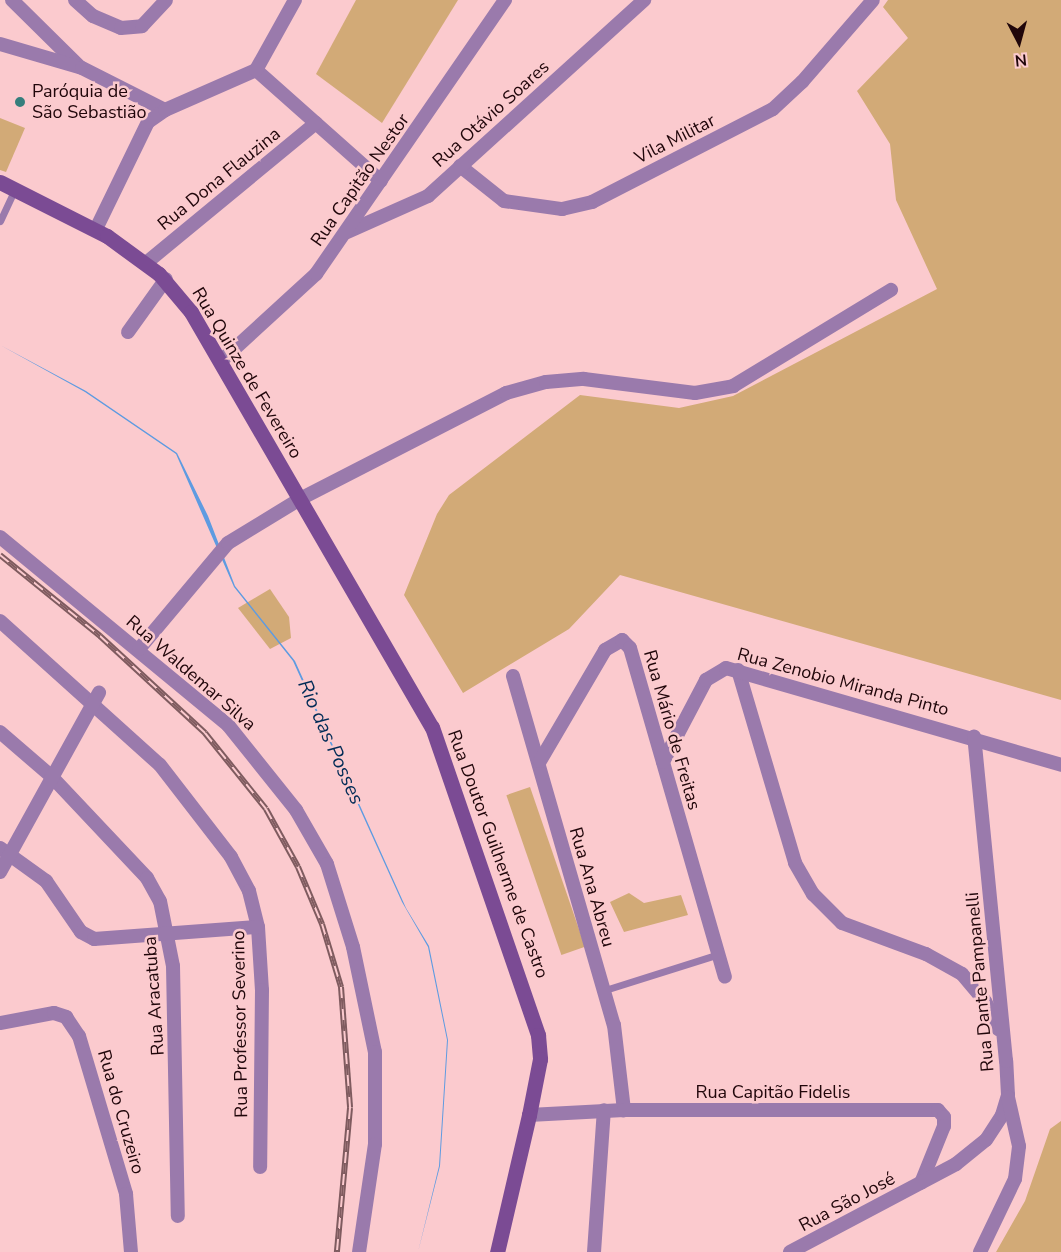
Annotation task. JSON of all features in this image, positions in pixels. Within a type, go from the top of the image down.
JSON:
[{"type":"main road","name":"Rua Quinze de Fevereiro","points":[[0,182],[96,229],[166,279],[221,361],[300,499]]},
{"type":"main road","name":"Rua Doutor Guilherme de Castro","points":[[300,499],[432,727],[446,759],[538,1035],[540,1059],[497,1252]]},
{"type":"street","points":[[12,0],[82,68]]},
{"type":"street","points":[[75,0],[93,16],[121,28],[142,26],[165,0]]},
{"type":"street","points":[[96,229],[136,138],[165,110],[256,70],[295,0]]},
{"type":"street","name":"Rua Capitão Nestor","points":[[221,361],[316,274],[505,0]]},
{"type":"street","name":"Rua Otávio Soares","points":[[347,232],[429,196],[644,0]]},
{"type":"street","name":"Vila Militar","points":[[460,166],[504,201],[561,209],[592,202],[773,109],[802,82],[873,0]]},
{"type":"street","points":[[0,44],[82,68],[165,110]]},
{"type":"street","points":[[256,70],[381,181]]},
{"type":"street","name":"Rua Dona Flauzina","points":[[146,263],[316,123]]},
{"type":"street","points":[[128,332],[166,279]]},
{"type":"street","points":[[139,649],[210,561],[228,543],[300,499],[506,393],[546,382],[584,379],[695,393],[733,386],[891,290]]},
{"type":"street","name":"Rua Waldemar Silva","points":[[0,537],[139,649],[228,725],[262,763],[327,864],[353,947],[375,1052],[375,1144],[359,1252]]},
{"type":"street","name":"Rua Professor Severino","points":[[0,621],[97,698],[160,765],[231,857],[249,891],[258,927],[260,1167]]},
{"type":"street","name":"Rua Mário de Freitas","points":[[540,762],[605,650],[622,640],[630,648],[725,977]]},
{"type":"street","name":"Rua Zenobio Miranda Pinto","points":[[663,762],[706,680],[726,668],[974,737],[1061,765]]},
{"type":"street","points":[[738,670],[795,863],[813,894],[842,923],[926,954],[962,974],[984,1001],[1003,1038]]},
{"type":"street","name":"Rua Ana Abreu","points":[[513,676],[540,762],[616,1036],[624,1110]]},
{"type":"street","points":[[0,872],[5,852],[97,698]]},
{"type":"street","name":"Rua Aracatuba","points":[[0,732],[51,776],[147,878],[168,931],[176,1018],[178,1216]]},
{"type":"street","name":"Rua Dante Pampanelli","points":[[921,1183],[986,1140],[1002,1115],[1008,1095],[974,737]]},
{"type":"street","points":[[5,852],[46,881],[81,932],[94,939],[168,931],[258,927]]},
{"type":"street","name":"Rua do Cruzeiro","points":[[0,1023],[54,1013],[66,1017],[79,1036],[126,1194],[130,1252]]},
{"type":"street","points":[[980,1252],[1015,1179],[1019,1146],[1008,1095]]},
{"type":"street","points":[[594,1252],[604,1110]]},
{"type":"street","name":"Rua Capitão Fidelis","points":[[529,1115],[604,1110],[938,1110],[944,1117],[944,1126],[921,1183]]},
{"type":"street","name":"Rua São José","points":[[790,1252],[921,1183]]},
{"type":"lane","points":[[0,221],[15,189]]},
{"type":"lane","points":[[604,990],[718,954]]},
{"type":"shaded area","points":[[356,0],[458,0],[382,123],[316,74]]},
{"type":"shaded area","points":[[888,0],[1061,0],[1061,700],[620,575],[569,629],[463,693],[404,595],[437,514],[449,495],[580,395],[679,408],[733,396],[937,289],[896,200],[890,144],[857,91],[908,38],[883,7]]},
{"type":"shaded area","points":[[0,118],[25,128],[6,172],[0,170]]},
{"type":"shaded area","points":[[270,589],[289,617],[291,638],[270,649],[238,608]]},
{"type":"shaded area","points":[[530,787],[585,947],[561,955],[506,795]]},
{"type":"shaded area","points":[[629,893],[644,903],[681,895],[688,915],[624,932],[610,902]]},
{"type":"shaded area","points":[[1061,1121],[1061,1252],[996,1252],[1025,1201],[1050,1129]]},
{"type":"water","name":"Rio das Posses","points":[[0,345],[86,391],[177,453],[208,516],[235,586],[295,661],[406,908],[429,946],[448,1040],[440,1166],[418,1252],[439,1166],[447,1040],[428,947],[402,902],[293,661],[234,587],[176,454],[85,392]]},
{"type":"railway","points":[[0,555],[100,636],[205,733],[266,809],[298,867],[322,924],[341,987],[350,1108],[337,1252]]},
{"type":"place","name":"Paróquia de São Sebastião","points":[[20,102]]}]
